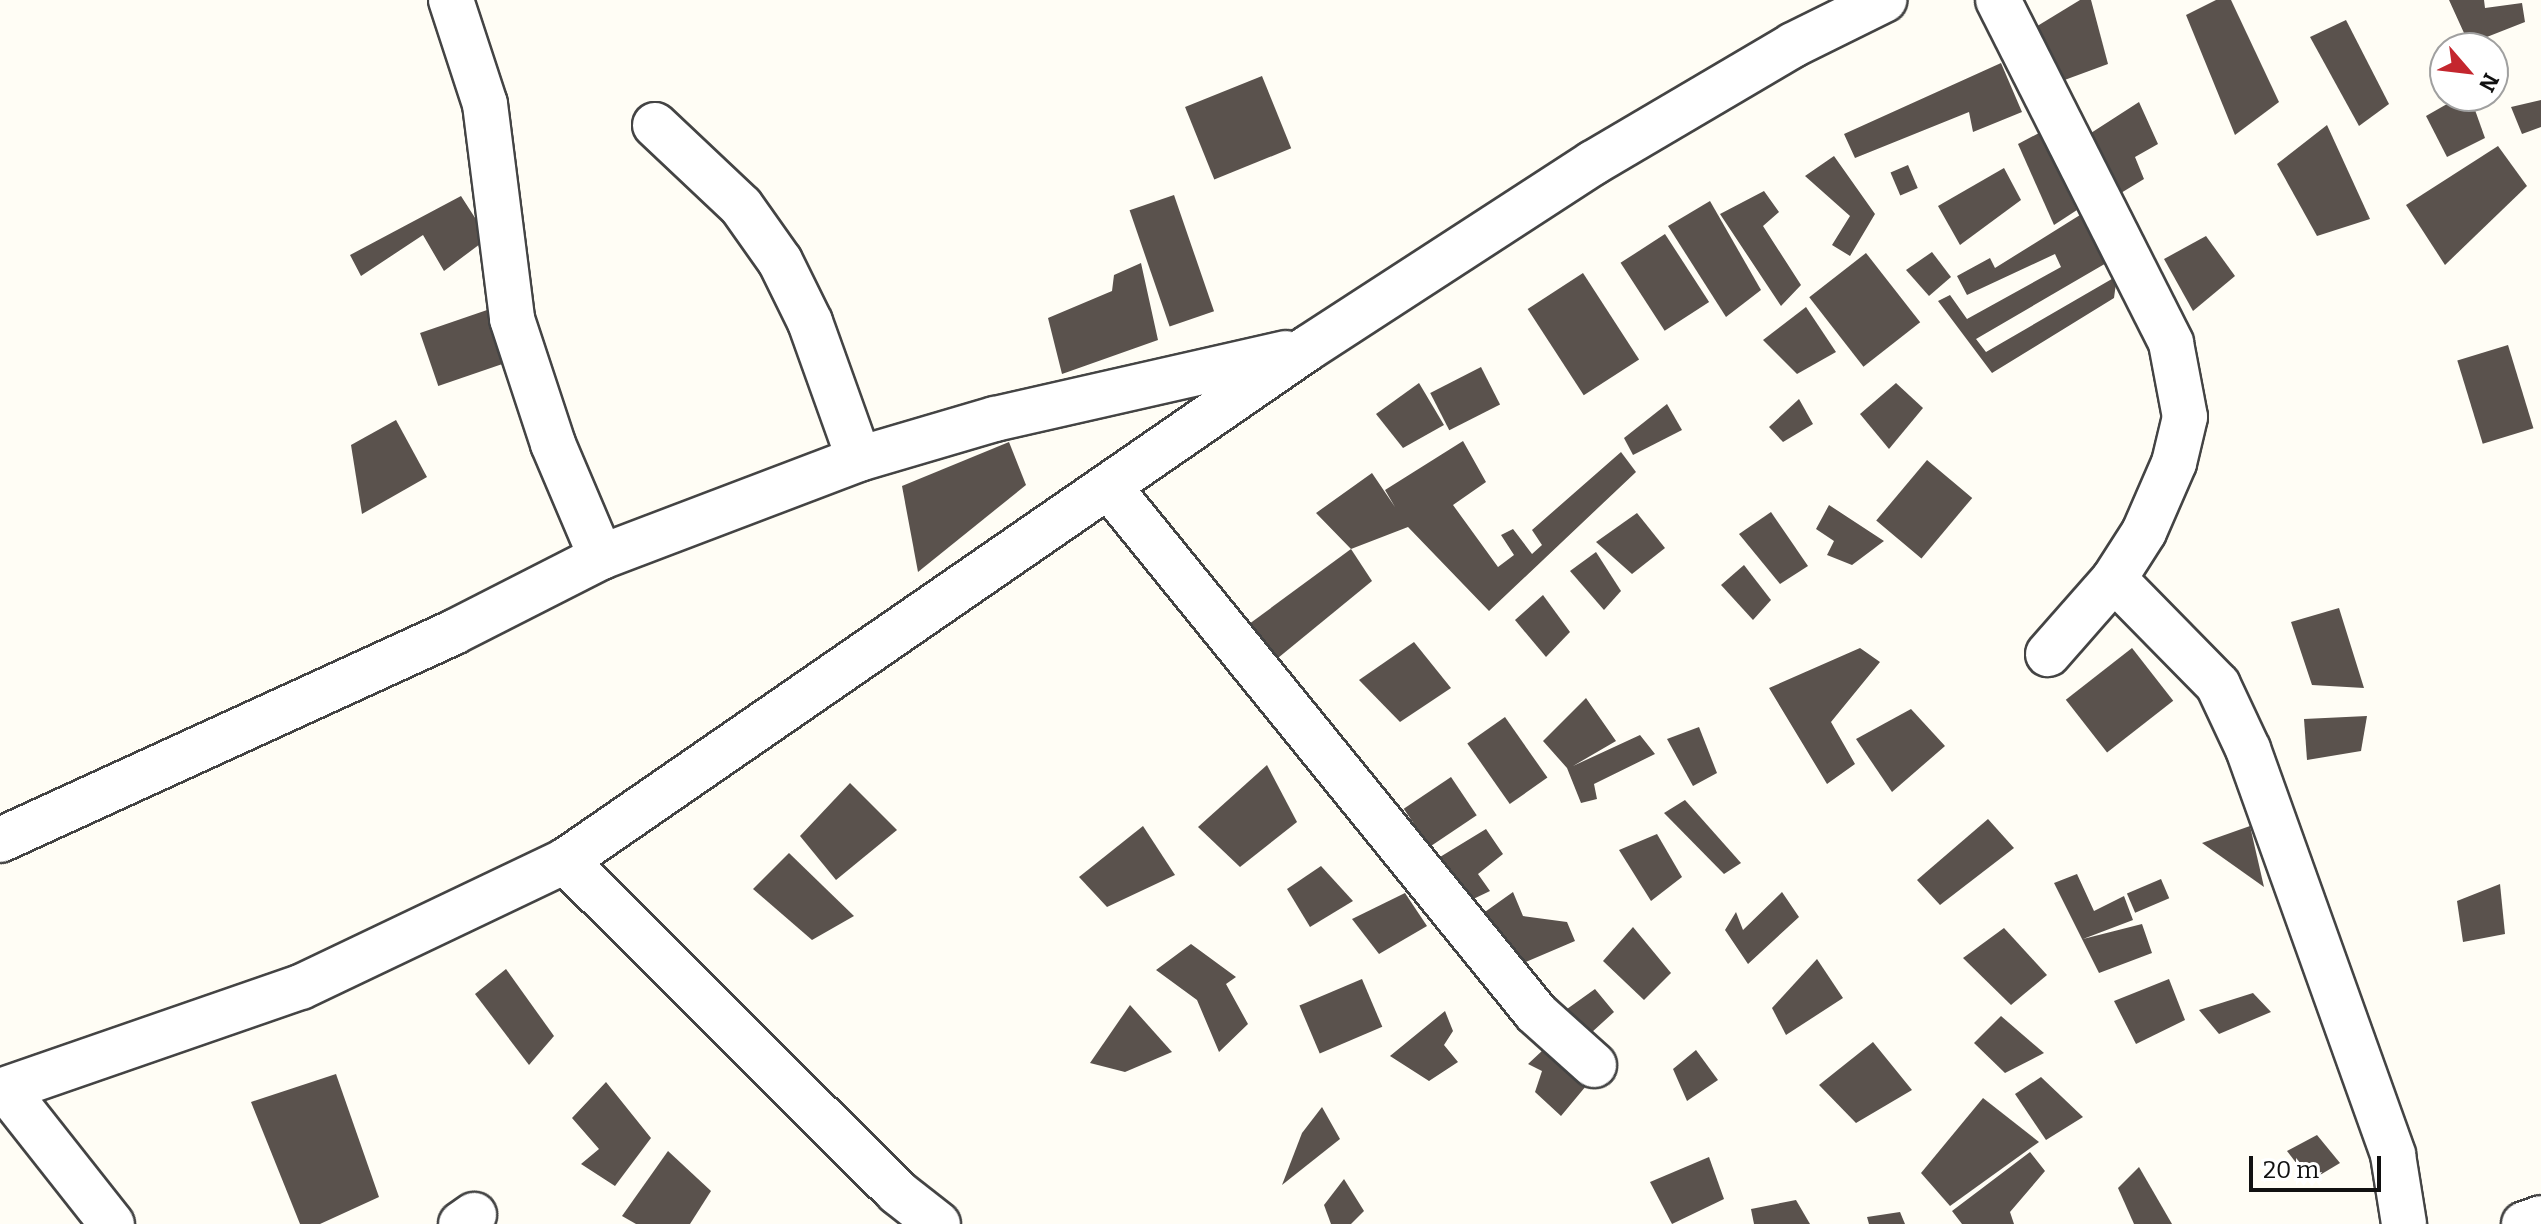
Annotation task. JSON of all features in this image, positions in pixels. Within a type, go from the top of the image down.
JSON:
[{"type":"street","points":[[451,0],[485,104],[512,319],[553,444],[601,557]]},
{"type":"street","points":[[112,1224],[3,1090],[301,987],[565,861],[1308,348],[1593,163],[1793,45],[1884,0]]},
{"type":"street","points":[[1998,0],[2171,343],[2185,417],[2174,463],[2114,579],[2048,654]]},
{"type":"street","points":[[655,125],[741,206],[780,261],[810,322],[859,459]]},
{"type":"street","points":[[0,840],[427,645],[601,557],[859,459],[995,419],[1308,348]]},
{"type":"street","points":[[1109,487],[1536,1013],[1594,1065]]},
{"type":"street","points":[[2114,579],[2218,685],[2248,749],[2393,1155],[2404,1224]]},
{"type":"street","points":[[565,861],[897,1192],[938,1224]]},
{"type":"street","points":[[2524,1224],[2541,1218]]},
{"type":"building","points":[[2080,0],[2091,0],[2108,64],[2051,85],[2029,31]]},
{"type":"building","points":[[2216,0],[2231,0],[2279,102],[2235,135],[2186,15]]},
{"type":"building","points":[[2449,0],[2484,0],[2485,8],[2522,3],[2525,22],[2500,32],[2464,32]]},
{"type":"building","points":[[2346,20],[2389,104],[2359,126],[2310,37]]},
{"type":"building","points":[[2001,63],[2022,112],[1973,132],[1969,112],[1855,158],[1844,134]]},
{"type":"building","points":[[1262,76],[1291,148],[1214,179],[1185,107]]},
{"type":"building","points":[[2541,100],[2541,127],[2522,134],[2511,107]]},
{"type":"building","points":[[2139,102],[2158,144],[2135,157],[2144,179],[2111,199],[2077,142]]},
{"type":"building","points":[[2433,112],[2476,112],[2485,138],[2447,157],[2426,116]]},
{"type":"building","points":[[2327,125],[2370,219],[2317,236],[2277,164]]},
{"type":"building","points":[[2039,133],[2077,210],[2054,225],[2018,144]]},
{"type":"building","points":[[2498,146],[2527,186],[2445,265],[2406,205]]},
{"type":"building","points":[[1834,156],[1875,214],[1850,256],[1832,245],[1850,216],[1805,176]]},
{"type":"building","points":[[1908,165],[1918,188],[1900,195],[1891,172]]},
{"type":"building","points":[[2004,168],[2021,200],[1960,245],[1938,206]]},
{"type":"building","points":[[1764,191],[1779,212],[1763,226],[1801,285],[1781,306],[1720,214]]},
{"type":"building","points":[[1174,195],[1214,311],[1170,327],[1130,210]]},
{"type":"building","points":[[461,196],[488,238],[444,271],[423,235],[361,276],[350,255]]},
{"type":"building","points":[[1710,201],[1761,290],[1726,317],[1668,226]]},
{"type":"building","points":[[2080,215],[2108,262],[1976,339],[1986,352],[2117,276],[2114,298],[1992,373],[1938,301],[1950,295],[1967,319],[2061,267],[2055,254],[1967,295],[1957,276],[1990,258],[1995,268]]},
{"type":"building","points":[[1665,234],[1709,302],[1665,331],[1621,263]]},
{"type":"building","points":[[2206,236],[2235,276],[2193,311],[2164,259]]},
{"type":"building","points":[[1932,252],[1951,277],[1929,296],[1906,270]]},
{"type":"building","points":[[1866,253],[1920,322],[1863,367],[1809,297]]},
{"type":"building","points":[[1141,263],[1158,340],[1062,374],[1048,318],[1112,291],[1114,275]]},
{"type":"building","points":[[1583,273],[1639,359],[1584,395],[1528,309]]},
{"type":"building","points":[[1806,307],[1836,352],[1797,374],[1763,340]]},
{"type":"building","points":[[490,309],[508,362],[438,386],[420,333]]},
{"type":"building","points":[[2508,345],[2533,428],[2483,444],[2457,360]]},
{"type":"building","points":[[1481,367],[1500,404],[1449,430],[1430,393]]},
{"type":"building","points":[[1419,383],[1444,425],[1403,448],[1376,414]]},
{"type":"building","points":[[1896,383],[1923,408],[1889,449],[1860,414]]},
{"type":"building","points":[[1799,399],[1813,424],[1783,442],[1769,427]]},
{"type":"building","points":[[1667,404],[1682,430],[1633,455],[1624,438]]},
{"type":"building","points":[[396,420],[427,477],[362,514],[351,445]]},
{"type":"building","points":[[1463,441],[1486,482],[1453,505],[1498,567],[1514,555],[1501,535],[1513,529],[1532,554],[1542,545],[1532,530],[1621,452],[1636,472],[1489,611],[1408,527],[1351,549],[1316,513],[1372,473],[1395,507],[1385,490]]},
{"type":"building","points":[[1009,442],[1026,485],[918,572],[902,486]]},
{"type":"building","points":[[1927,460],[1972,498],[1921,558],[1876,521]]},
{"type":"building","points":[[1829,505],[1884,541],[1852,565],[1827,555],[1834,541],[1816,529]]},
{"type":"building","points":[[1771,512],[1808,566],[1780,584],[1739,534]]},
{"type":"building","points":[[1637,513],[1665,548],[1632,574],[1596,542]]},
{"type":"building","points":[[1351,549],[1372,581],[1262,671],[1245,627]]},
{"type":"building","points":[[1596,552],[1621,591],[1604,610],[1570,571]]},
{"type":"building","points":[[1744,565],[1771,600],[1753,620],[1721,585]]},
{"type":"building","points":[[1543,595],[1570,632],[1546,657],[1515,620]]},
{"type":"building","points":[[2339,608],[2364,688],[2312,685],[2291,622]]},
{"type":"building","points":[[1414,642],[1451,688],[1400,722],[1359,680]]},
{"type":"building","points":[[1860,648],[1880,662],[1831,722],[1855,764],[1827,784],[1769,688]]},
{"type":"building","points":[[2132,648],[2173,701],[2107,753],[2066,700]]},
{"type":"building","points":[[1586,698],[1616,741],[1573,766],[1640,735],[1655,754],[1594,784],[1597,799],[1581,803],[1567,768],[1543,741]]},
{"type":"building","points":[[1911,709],[1945,746],[1892,792],[1856,739]]},
{"type":"building","points":[[2367,716],[2361,751],[2307,760],[2304,719]]},
{"type":"building","points":[[1505,717],[1547,778],[1510,804],[1467,743]]},
{"type":"building","points":[[1699,727],[1717,773],[1693,786],[1667,739]]},
{"type":"building","points":[[1267,765],[1297,822],[1240,867],[1198,827]]},
{"type":"building","points":[[1451,777],[1477,815],[1429,847],[1404,809]]},
{"type":"building","points":[[850,783],[897,830],[836,880],[800,836]]},
{"type":"building","points":[[1685,800],[1741,863],[1724,874],[1664,813]]},
{"type":"building","points":[[1988,819],[2014,848],[1940,905],[1917,880]]},
{"type":"building","points":[[1143,826],[1175,875],[1107,907],[1079,877]]},
{"type":"building","points":[[2250,826],[2264,887],[2202,843]]},
{"type":"building","points":[[1486,829],[1503,854],[1478,874],[1490,891],[1467,902],[1440,857]]},
{"type":"building","points":[[1657,834],[1682,877],[1651,901],[1619,850]]},
{"type":"building","points":[[789,853],[854,916],[812,940],[753,889]]},
{"type":"building","points":[[1321,866],[1353,901],[1310,927],[1287,889]]},
{"type":"building","points":[[2077,874],[2094,911],[2124,896],[2133,920],[2083,939],[2142,924],[2152,953],[2099,973],[2054,883]]},
{"type":"building","points":[[2161,879],[2169,898],[2135,913],[2127,893]]},
{"type":"building","points":[[2500,884],[2505,934],[2463,942],[2457,901]]},
{"type":"building","points":[[1513,892],[1523,916],[1567,922],[1575,941],[1519,965],[1475,919]]},
{"type":"building","points":[[1782,892],[1799,917],[1748,964],[1725,930],[1736,912],[1743,930]]},
{"type":"building","points":[[1405,893],[1427,926],[1379,954],[1352,919]]},
{"type":"building","points":[[1633,927],[1671,973],[1644,1000],[1603,961]]},
{"type":"building","points":[[2004,928],[2047,975],[2011,1005],[1963,958]]},
{"type":"building","points":[[1191,944],[1236,977],[1226,984],[1248,1024],[1219,1052],[1197,1000],[1156,970]]},
{"type":"building","points":[[1817,959],[1843,998],[1786,1035],[1772,1008]]},
{"type":"building","points":[[506,969],[554,1036],[529,1065],[475,994]]},
{"type":"building","points":[[1362,979],[1382,1027],[1320,1053],[1299,1006]]},
{"type":"building","points":[[2169,979],[2185,1020],[2136,1044],[2114,1001]]},
{"type":"building","points":[[1547,989],[1567,1009],[1595,989],[1614,1012],[1580,1043],[1533,1004]]},
{"type":"building","points":[[2253,993],[2271,1012],[2219,1034],[2199,1010]]},
{"type":"building","points":[[1130,1005],[1172,1052],[1125,1072],[1090,1063]]},
{"type":"building","points":[[1445,1011],[1453,1031],[1444,1045],[1458,1062],[1429,1081],[1390,1056]]},
{"type":"building","points":[[2001,1016],[2044,1053],[2005,1073],[1974,1043]]},
{"type":"building","points":[[1873,1042],[1912,1090],[1856,1123],[1819,1085]]},
{"type":"building","points":[[1543,1050],[1586,1086],[1561,1116],[1535,1092],[1542,1071],[1528,1064]]},
{"type":"building","points":[[1696,1050],[1718,1080],[1687,1101],[1673,1069]]},
{"type":"building","points":[[336,1074],[379,1197],[320,1224],[300,1224],[251,1102]]},
{"type":"building","points":[[2041,1077],[2083,1117],[2046,1140],[2015,1094]]},
{"type":"building","points":[[606,1082],[651,1138],[615,1186],[581,1164],[599,1149],[572,1118]]},
{"type":"building","points":[[1983,1098],[2039,1142],[1950,1206],[1921,1173]]},
{"type":"building","points":[[1322,1107],[1340,1139],[1282,1185],[1302,1133]]},
{"type":"building","points":[[2317,1135],[2340,1163],[2310,1181],[2287,1151]]},
{"type":"building","points":[[668,1151],[711,1191],[690,1224],[636,1224],[622,1216]]},
{"type":"building","points":[[2030,1152],[2045,1171],[2010,1212],[2014,1224],[1962,1224],[1952,1211]]},
{"type":"building","points":[[1709,1157],[1724,1199],[1672,1224],[1650,1182]]},
{"type":"building","points":[[2139,1167],[2172,1224],[2134,1224],[2118,1188]]},
{"type":"building","points":[[1344,1179],[1364,1211],[1351,1224],[1331,1224],[1324,1205]]},
{"type":"building","points":[[1796,1200],[1810,1224],[1754,1224],[1751,1209]]},
{"type":"building","points":[[1900,1212],[1905,1224],[1869,1224],[1867,1217]]}]
